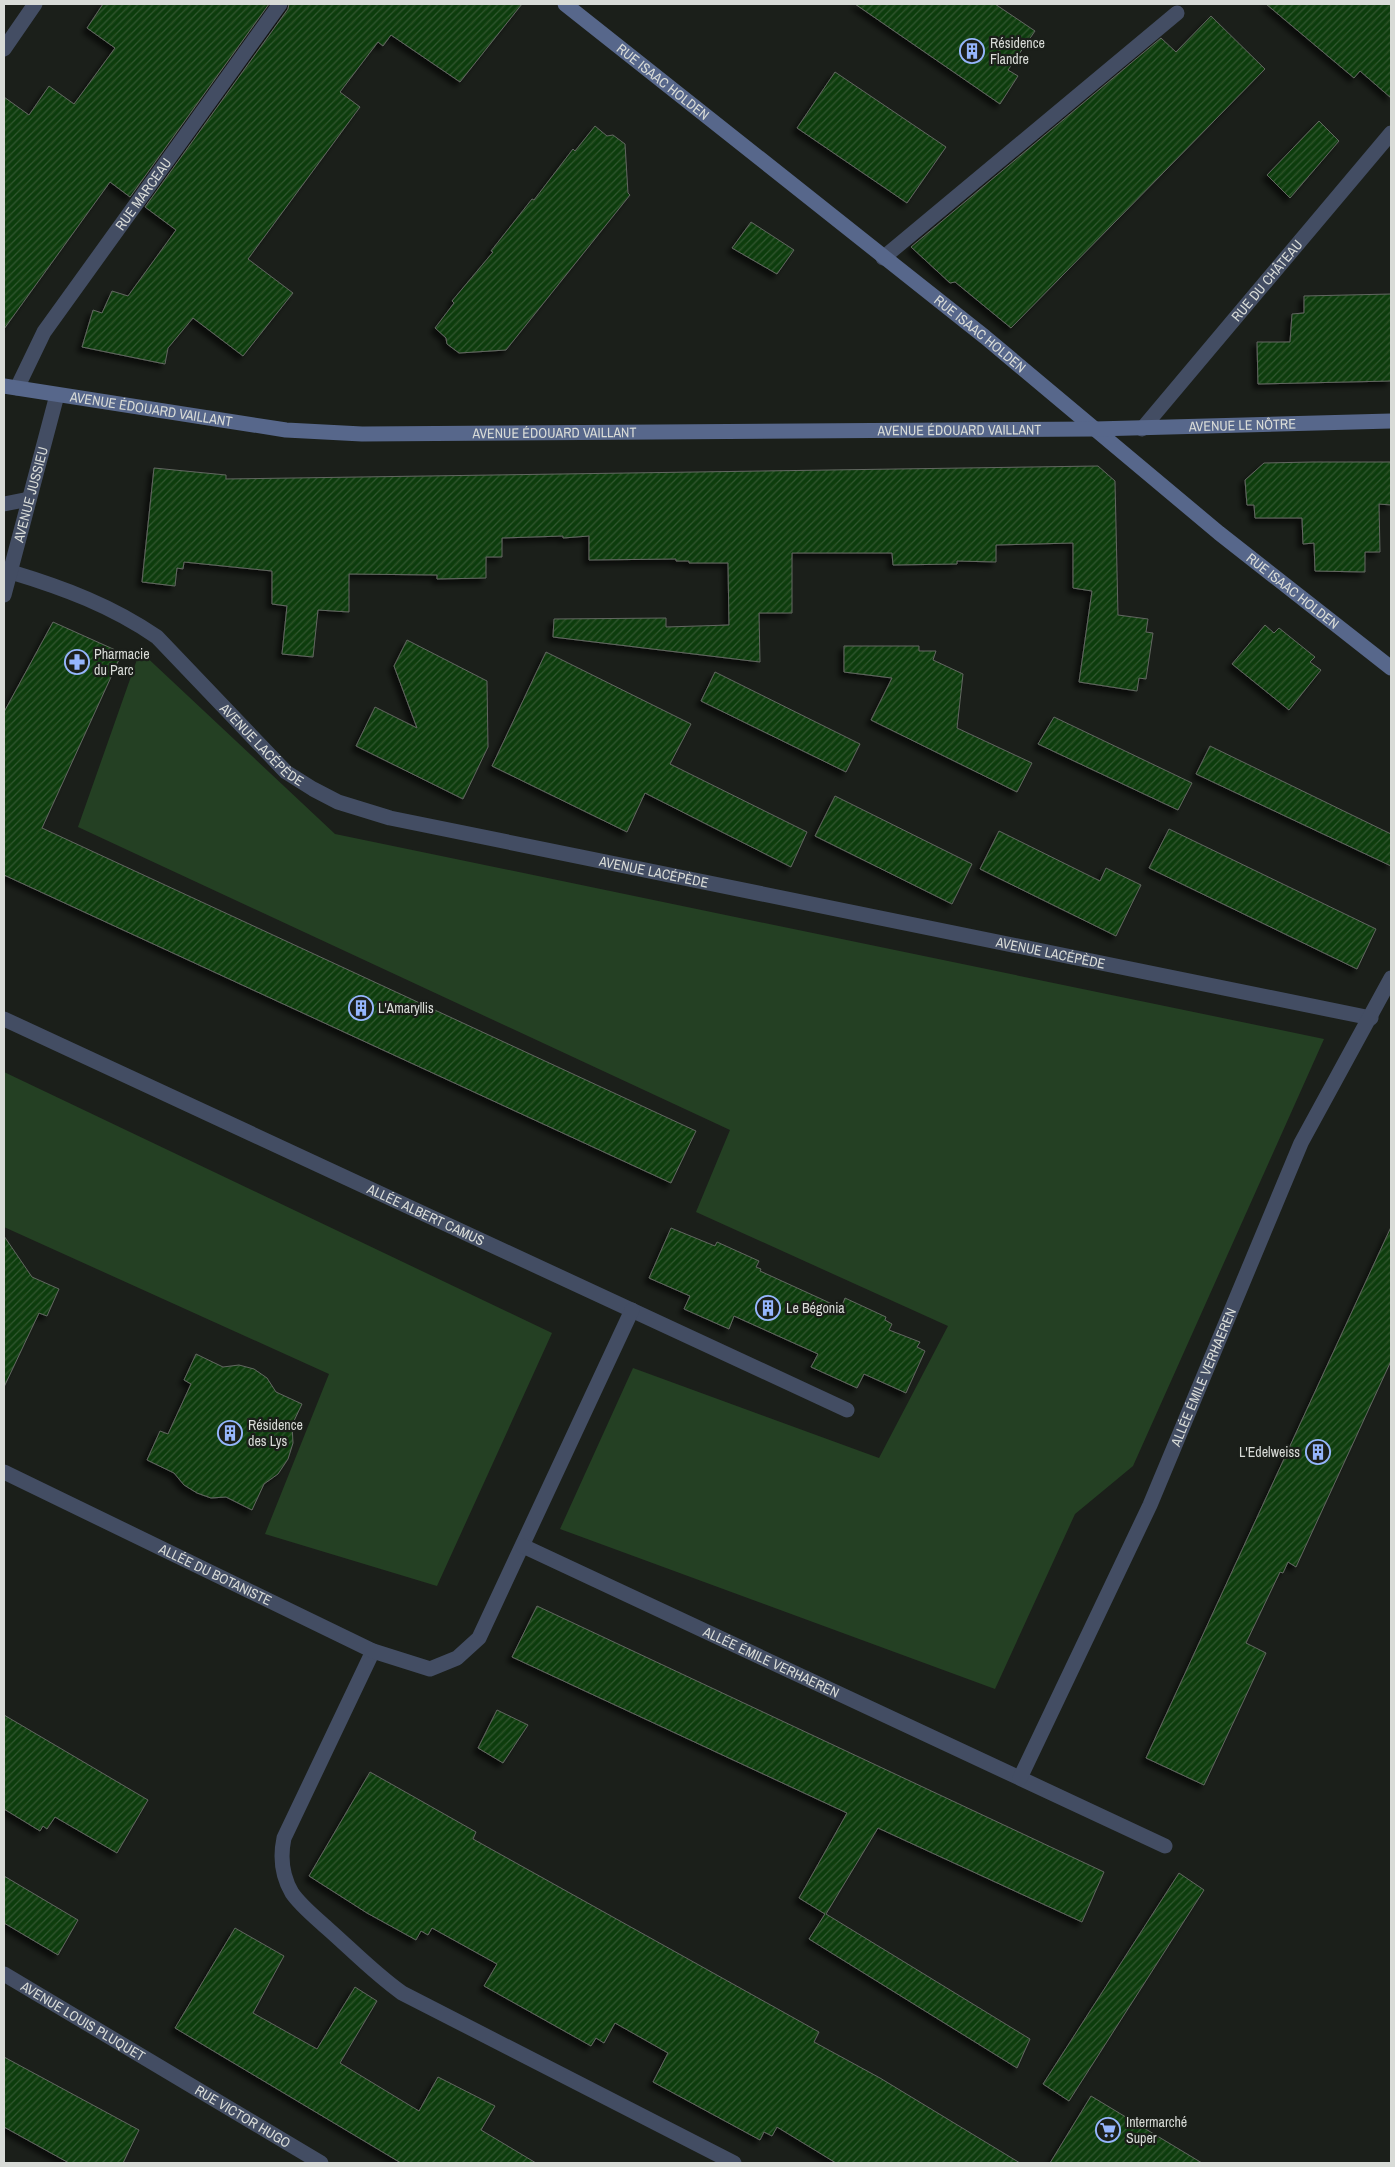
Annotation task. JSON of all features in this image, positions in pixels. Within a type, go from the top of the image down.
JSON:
[{"type":"main road","name":"RUE ISAAC HOLDEN","points":[[565,4],[985,338],[1219,533],[1391,668]]},
{"type":"main road","name":"AVENUE ÉDOUARD VAILLANT","points":[[10,387],[286,430],[362,434],[1095,429]]},
{"type":"main road","name":"AVENUE LE NÔTRE","points":[[1095,429],[1391,421]]},
{"type":"street","points":[[4,49],[35,4]]},
{"type":"street","name":"RUE MARCEAU","points":[[10,387],[44,332],[280,4]]},
{"type":"street","points":[[883,258],[1178,14]]},
{"type":"street","name":"RUE DU CHÂTEAU","points":[[1142,429],[1391,133]]},
{"type":"street","name":"AVENUE JUSSIEU","points":[[4,595],[56,395]]},
{"type":"street","points":[[4,504],[29,499]]},
{"type":"street","name":"AVENUE LACÉPÈDE","points":[[11,572],[81,595],[138,624],[157,637],[286,772],[338,802],[363,811],[1371,1018]]},
{"type":"street","name":"ALLÉE ÉMILE VERHAEREN","points":[[1020,1778],[1150,1505],[1301,1143],[1371,1018],[1391,978]]},
{"type":"street","name":"ALLÉE ALBERT CAMUS","points":[[4,1019],[847,1410]]},
{"type":"street","points":[[523,1546],[632,1310]]},
{"type":"street","name":"ALLÉE DU BOTANISTE","points":[[4,1472],[373,1651],[430,1669],[457,1658],[479,1638],[523,1546]]},
{"type":"street","name":"ALLÉE ÉMILE VERHAEREN","points":[[523,1546],[1165,1846]]},
{"type":"street","points":[[373,1651],[284,1838],[281,1850],[282,1865],[292,1893],[370,1968],[402,1992],[734,2163]]},
{"type":"street","name":"AVENUE LOUIS PLUQUET","points":[[4,1974],[163,2070]]},
{"type":"street","name":"RUE VICTOR HUGO","points":[[163,2070],[321,2163]]},
{"type":"green space","points":[[140,651],[335,834],[1324,1039],[1133,1466],[1075,1514],[995,1689],[560,1529],[633,1368],[879,1458],[948,1326],[696,1212],[730,1130],[78,827]]},
{"type":"green space","points":[[4,1072],[552,1333],[437,1586],[265,1534],[329,1374],[4,1227]]},
{"type":"building","points":[[103,4],[269,4],[130,197],[110,182],[4,329],[4,97],[29,115],[49,86],[74,104],[115,48],[87,28]]},
{"type":"building","points":[[289,4],[522,4],[460,82],[391,35],[383,46],[378,42],[340,92],[360,107],[248,259],[293,293],[243,356],[193,318],[168,348],[165,364],[82,347],[93,310],[102,313],[112,291],[128,296],[176,230],[145,207],[288,9]]},
{"type":"building","name":"Résidence Flandre","points":[[855,4],[995,4],[1035,31],[1008,70],[1018,76],[1000,104]]},
{"type":"building","points":[[1266,4],[1391,4],[1391,98],[1360,71],[1354,78]]},
{"type":"building","points":[[1211,16],[1265,69],[1011,328],[955,282],[950,283],[911,247],[1161,38],[1176,52]]},
{"type":"building","points":[[835,72],[946,147],[907,203],[797,128]]},
{"type":"building","points":[[1319,121],[1339,141],[1290,198],[1267,175]]},
{"type":"building","points":[[595,126],[607,136],[613,135],[625,144],[628,193],[630,195],[506,350],[459,353],[447,344],[446,338],[435,328],[454,303],[452,301],[493,252],[491,251],[532,199],[534,200],[573,149],[575,151]]},
{"type":"building","points":[[751,222],[794,250],[777,274],[732,248]]},
{"type":"building","points":[[1391,294],[1391,381],[1258,384],[1257,342],[1290,342],[1292,314],[1304,313],[1304,296]]},
{"type":"building","points":[[1391,462],[1391,505],[1379,504],[1380,552],[1365,552],[1365,572],[1315,571],[1314,543],[1303,544],[1302,518],[1255,518],[1254,505],[1247,505],[1245,480],[1264,463]]},
{"type":"building","points":[[1098,466],[1115,481],[1118,615],[1148,619],[1146,632],[1153,633],[1146,679],[1139,678],[1137,691],[1079,682],[1092,591],[1073,588],[1073,543],[996,545],[996,562],[957,561],[957,564],[893,565],[892,553],[792,553],[792,613],[759,613],[760,662],[553,637],[554,619],[666,618],[666,627],[729,625],[728,563],[689,563],[689,561],[676,561],[676,559],[589,560],[589,536],[502,538],[502,557],[486,557],[486,578],[437,579],[437,575],[349,574],[349,612],[318,610],[313,657],[282,654],[287,606],[272,604],[272,571],[184,562],[183,569],[177,568],[175,586],[142,582],[154,468],[226,475],[226,479]]},
{"type":"building","name":"L'Amaryllis","points":[[53,622],[122,653],[42,828],[696,1131],[671,1183],[4,875],[4,712]]},
{"type":"building","points":[[1265,625],[1274,633],[1279,628],[1315,657],[1310,662],[1321,670],[1289,710],[1232,664]]},
{"type":"building","points":[[407,640],[487,681],[488,747],[463,799],[356,746],[375,707],[417,728],[394,666]]},
{"type":"building","points":[[844,646],[919,646],[919,651],[936,651],[933,660],[963,674],[957,728],[1032,763],[1017,792],[871,720],[892,678],[844,672]]},
{"type":"building","points":[[546,652],[691,724],[670,764],[807,832],[791,867],[645,793],[627,832],[492,766]]},
{"type":"building","points":[[715,672],[860,744],[846,772],[701,701]]},
{"type":"building","points":[[1054,717],[1192,783],[1178,810],[1038,744]]},
{"type":"building","points":[[1210,746],[1391,834],[1391,866],[1196,774]]},
{"type":"building","points":[[835,796],[972,864],[952,904],[815,836]]},
{"type":"building","points":[[1169,829],[1376,929],[1357,969],[1149,868]]},
{"type":"building","points":[[999,831],[1100,881],[1106,868],[1141,885],[1116,936],[980,869]]},
{"type":"building","points":[[1391,1227],[1391,1361],[1296,1567],[1288,1562],[1283,1573],[1280,1572],[1246,1643],[1266,1653],[1204,1785],[1146,1758]]},
{"type":"building","name":"Le Bégonia","points":[[671,1228],[715,1246],[717,1242],[759,1261],[756,1267],[761,1269],[760,1271],[841,1308],[845,1298],[886,1317],[885,1320],[892,1324],[889,1330],[920,1342],[917,1347],[925,1351],[906,1393],[864,1374],[857,1388],[811,1367],[818,1354],[734,1316],[729,1329],[684,1309],[690,1296],[649,1278]]},
{"type":"building","points":[[4,1236],[32,1277],[59,1289],[47,1316],[39,1313],[4,1387]]},
{"type":"building","name":"Résidence des Lys","points":[[196,1354],[223,1367],[239,1365],[254,1369],[267,1378],[276,1392],[302,1404],[292,1425],[293,1443],[288,1459],[278,1474],[264,1484],[252,1510],[226,1497],[211,1498],[197,1493],[184,1485],[174,1473],[147,1460],[160,1431],[168,1434],[191,1384],[184,1380]]},
{"type":"building","points":[[537,1606],[1104,1872],[1082,1922],[878,1828],[826,1914],[1030,2039],[1017,2068],[809,1939],[825,1914],[799,1898],[847,1813],[512,1657]]},
{"type":"building","points":[[497,1710],[528,1725],[503,1763],[478,1748]]},
{"type":"building","points":[[4,1715],[148,1800],[117,1853],[55,1817],[47,1829],[43,1826],[40,1831],[4,1809]]},
{"type":"building","points":[[370,1772],[476,1832],[473,1839],[819,2032],[814,2042],[880,2078],[1020,2163],[836,2163],[777,2127],[772,2136],[764,2132],[760,2140],[653,2082],[668,2053],[615,2023],[604,2043],[596,2038],[591,2046],[484,1986],[497,1964],[432,1928],[428,1935],[421,1931],[416,1940],[367,1913],[309,1876]]},
{"type":"building","points":[[1179,1873],[1204,1890],[1069,2101],[1043,2084]]},
{"type":"building","points":[[4,1876],[78,1920],[58,1955],[4,1923]]},
{"type":"building","points":[[235,1928],[284,1956],[253,2013],[317,2049],[355,1987],[377,2001],[340,2063],[419,2111],[438,2077],[495,2106],[481,2130],[536,2163],[401,2163],[175,2028]]},
{"type":"building","points":[[4,2057],[139,2130],[123,2163],[69,2163],[4,2127]]},
{"type":"building","name":"Intermarché Super","points":[[1091,2096],[1202,2163],[1050,2163]]},
{"type":"place","name":"Résidence Flandre","points":[[972,51]]},
{"type":"place","name":"Pharmacie du Parc","points":[[77,662]]},
{"type":"place","name":"L'Amaryllis","points":[[361,1008]]},
{"type":"place","name":"Le Bégonia","points":[[768,1308]]},
{"type":"place","name":"Résidence des Lys","points":[[230,1433]]},
{"type":"place","name":"L'Edelweiss","points":[[1318,1452]]},
{"type":"place","name":"Intermarché Super","points":[[1108,2130]]}]
